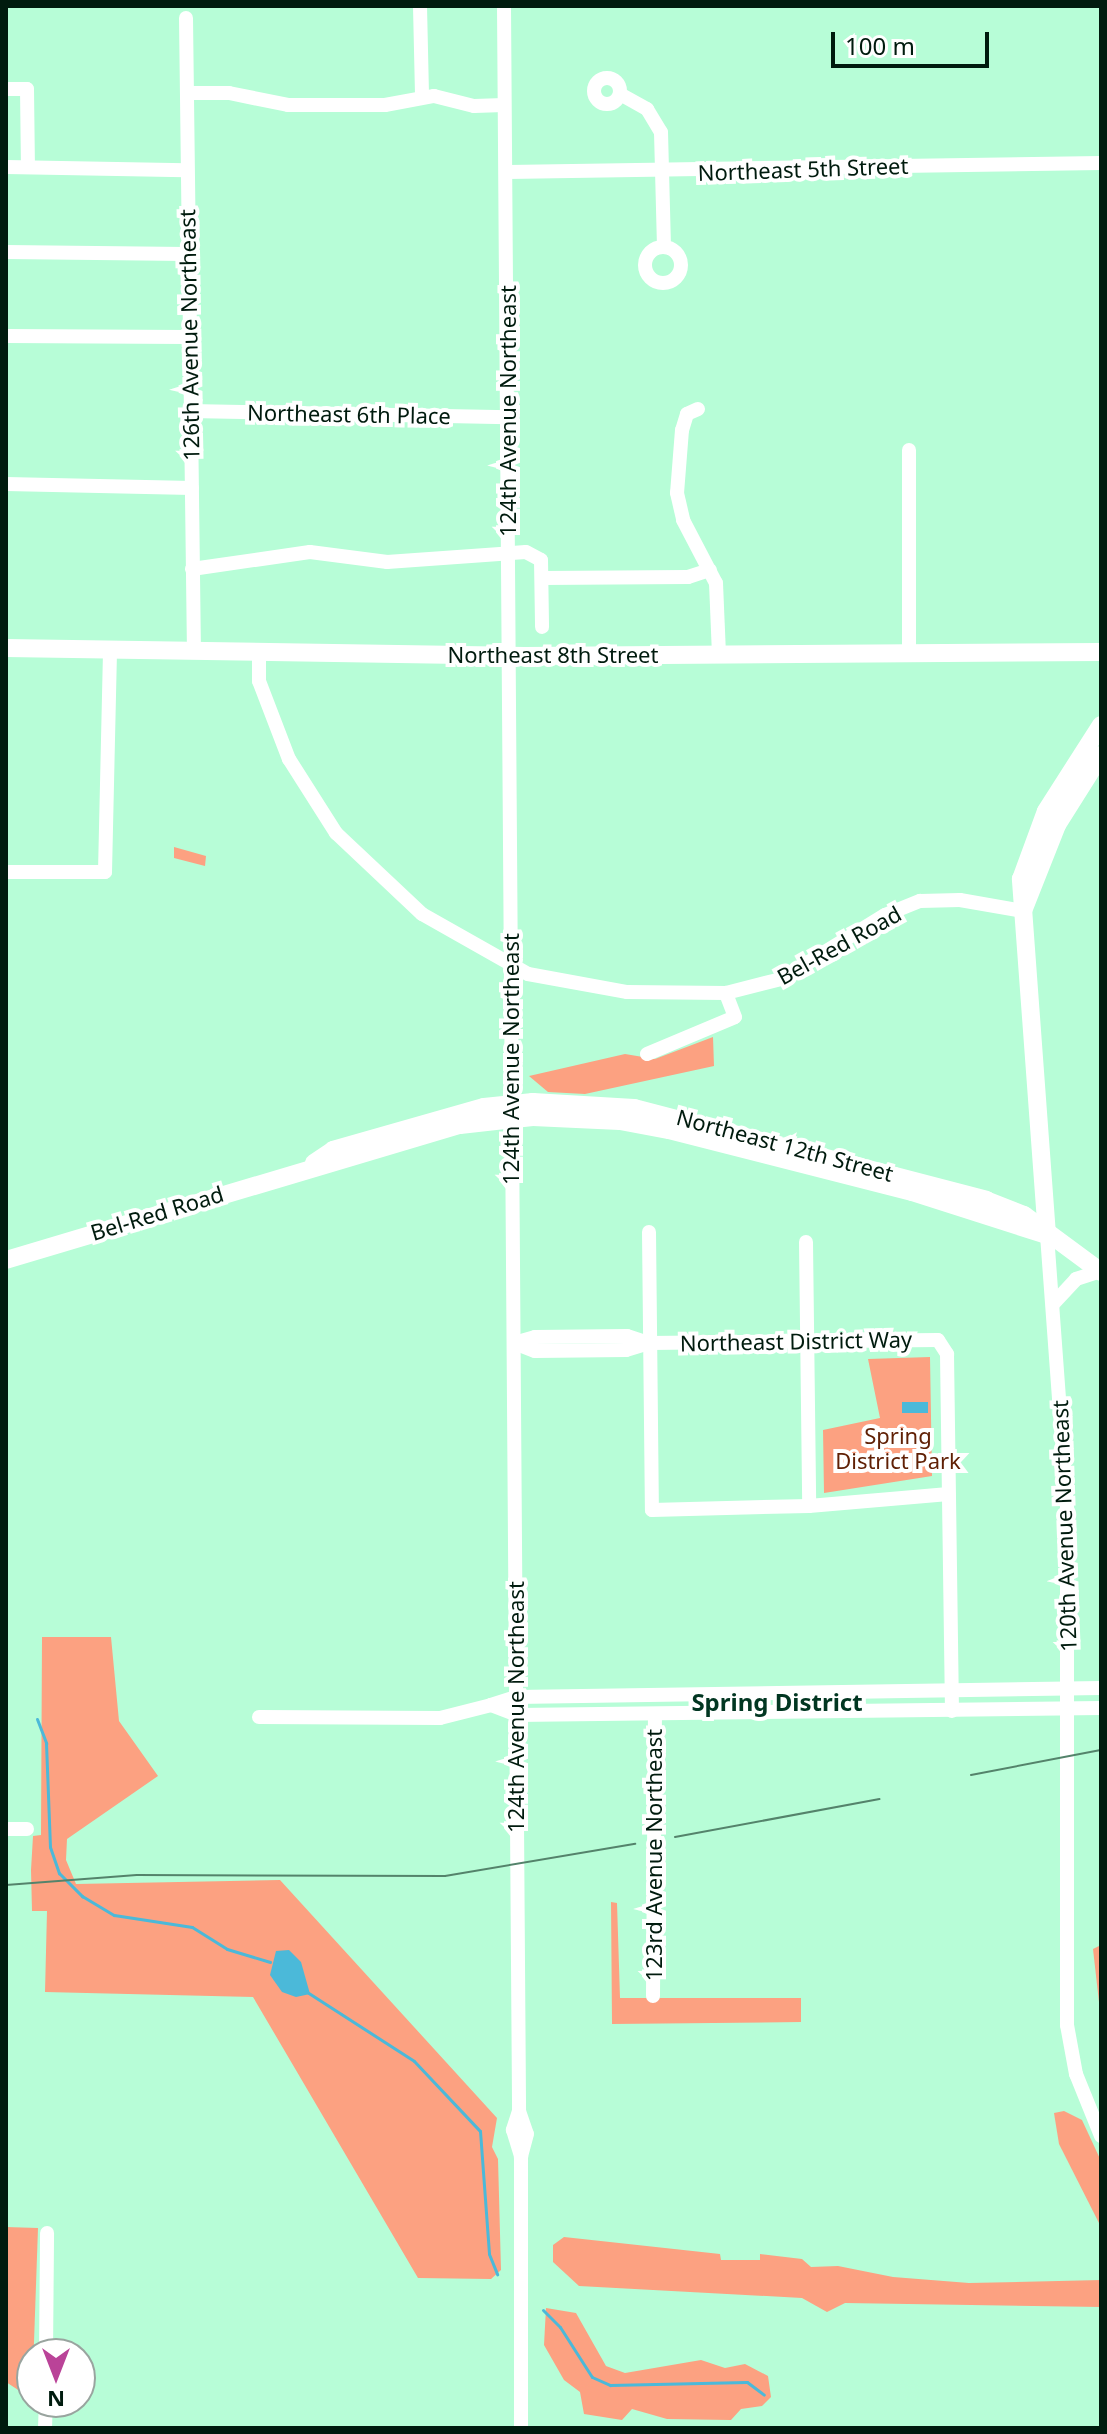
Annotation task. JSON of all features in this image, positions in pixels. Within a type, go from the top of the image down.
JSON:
[{"type":"main road","name":"Northeast 8th Street","points":[[6,648],[507,656],[1101,652]]},
{"type":"main road","name":"120th Avenue Northeast","points":[[1047,1235],[1021,879],[1037,829],[1101,725]]},
{"type":"main road","name":"120th Avenue Northeast","points":[[1023,911],[1057,825],[1101,755]]},
{"type":"main road","name":"Northeast 12th Street","points":[[511,1111],[583,1110],[717,1135],[1047,1235],[1100,1271]]},
{"type":"main road","name":"Bel-Red Road","points":[[6,1260],[308,1167],[511,1111]]},
{"type":"street","points":[[420,6],[422,96]]},
{"type":"street","name":"124th Avenue Northeast","points":[[504,6],[519,2111],[513,2121],[514,2146],[521,2157],[521,2428]]},
{"type":"street","name":"126th Avenue Northeast","points":[[186,18],[187,337],[194,651]]},
{"type":"street","points":[[6,89],[27,89],[28,167]]},
{"type":"street","points":[[187,93],[229,93],[288,105],[385,105],[422,96],[504,105]]},
{"type":"street","points":[[620,94],[655,118],[663,143],[664,247]]},
{"type":"street","name":"Northeast 5th Street","points":[[506,172],[1101,163]]},
{"type":"street","points":[[6,167],[186,170]]},
{"type":"street","points":[[6,252],[186,254]]},
{"type":"street","points":[[6,336],[187,337]]},
{"type":"street","points":[[698,409],[687,414],[682,430],[677,493],[683,520],[710,570],[717,593],[719,655]]},
{"type":"street","name":"Northeast 6th Place","points":[[189,411],[509,417]]},
{"type":"street","points":[[909,450],[909,653]]},
{"type":"street","points":[[6,484],[192,488]]},
{"type":"street","points":[[192,569],[310,552],[387,562],[508,552],[536,556],[542,578],[542,627]]},
{"type":"street","points":[[542,578],[688,577],[710,570]]},
{"type":"street","points":[[6,872],[105,872],[110,650]]},
{"type":"street","name":"Bel-Red Road","points":[[259,652],[259,681],[289,759],[336,833],[422,914],[528,974],[627,992],[726,993],[776,981],[885,915],[920,901],[960,900],[1023,911]]},
{"type":"street","points":[[647,1054],[735,1017],[726,993]]},
{"type":"street","points":[[649,1232],[652,1510],[809,1506],[948,1494],[952,1711]]},
{"type":"street","name":"120th Avenue Northeast","points":[[1047,1235],[1066,1471],[1067,2025],[1076,2074],[1101,2136]]},
{"type":"street","points":[[806,1242],[809,1506]]},
{"type":"street","points":[[1053,1304],[1076,1279],[1100,1271]]},
{"type":"street","name":"Northeast District Way","points":[[514,1343],[535,1351],[626,1350],[649,1343],[933,1339],[942,1344],[947,1354],[948,1494]]},
{"type":"street","points":[[259,1717],[440,1718],[516,1697],[1101,1688]]},
{"type":"street","points":[[491,1705],[517,1715],[1101,1708]]},
{"type":"street","name":"123rd Avenue Northeast","points":[[653,1996],[655,1714]]},
{"type":"street","points":[[6,1829],[27,1829]]},
{"type":"street","points":[[46,2338],[47,2233]]},
{"type":"green space","points":[[174,847],[206,856],[205,866],[174,858]]},
{"type":"green space","points":[[713,1037],[714,1066],[585,1094],[548,1092],[529,1076],[625,1054],[655,1059]]},
{"type":"green space","name":"Spring District Park","points":[[930,1357],[932,1476],[824,1493],[823,1430],[880,1418],[868,1359]]},
{"type":"green space","points":[[42,1637],[111,1637],[119,1721],[158,1776],[67,1839],[66,1860],[76,1884],[280,1880],[497,2118],[492,2147],[498,2159],[501,2270],[491,2279],[418,2278],[253,1997],[45,1992],[47,1911],[32,1911],[31,1870],[33,1836],[41,1835]]},
{"type":"green space","points":[[611,1902],[617,1903],[620,1998],[801,1998],[801,2022],[612,2024]]},
{"type":"green space","points":[[1101,1945],[1101,2020],[1093,1949]]},
{"type":"green space","points":[[1064,2111],[1082,2120],[1101,2161],[1101,2227],[1059,2144],[1054,2113]]},
{"type":"green space","points":[[6,2227],[38,2228],[34,2338],[16,2338],[16,2389],[6,2382]]},
{"type":"green space","points":[[564,2237],[720,2254],[721,2260],[760,2260],[760,2254],[802,2259],[811,2267],[838,2266],[893,2277],[969,2283],[1101,2280],[1101,2307],[845,2303],[827,2312],[802,2298],[579,2286],[553,2262],[553,2245]]},
{"type":"green space","points":[[546,2308],[576,2313],[606,2366],[625,2373],[701,2360],[725,2368],[745,2364],[768,2376],[771,2397],[762,2406],[741,2409],[731,2420],[667,2419],[632,2409],[622,2420],[584,2414],[580,2392],[564,2380],[544,2345]]},
{"type":"water","points":[[902,1402],[928,1402],[928,1413],[902,1413]]},
{"type":"water","points":[[289,1950],[301,1962],[310,1994],[296,1997],[282,1992],[270,1975],[276,1951]]},
{"type":"waterway","points":[[37,1719],[46,1743],[50,1847],[59,1873],[82,1896],[114,1915],[192,1927],[227,1949],[270,1962]]},
{"type":"waterway","points":[[307,1992],[414,2061],[480,2131],[489,2254],[497,2274]]},
{"type":"waterway","points":[[543,2310],[560,2327],[592,2377],[610,2385],[747,2382],[764,2395]]},
{"type":"tram line","points":[[971,1775],[1101,1750]]},
{"type":"tram line","points":[[675,1837],[880,1799]]},
{"type":"tram line","points":[[6,1885],[137,1875],[445,1876],[635,1844]]},
{"type":"district","name":"Spring District","points":[[777,1702]]}]
